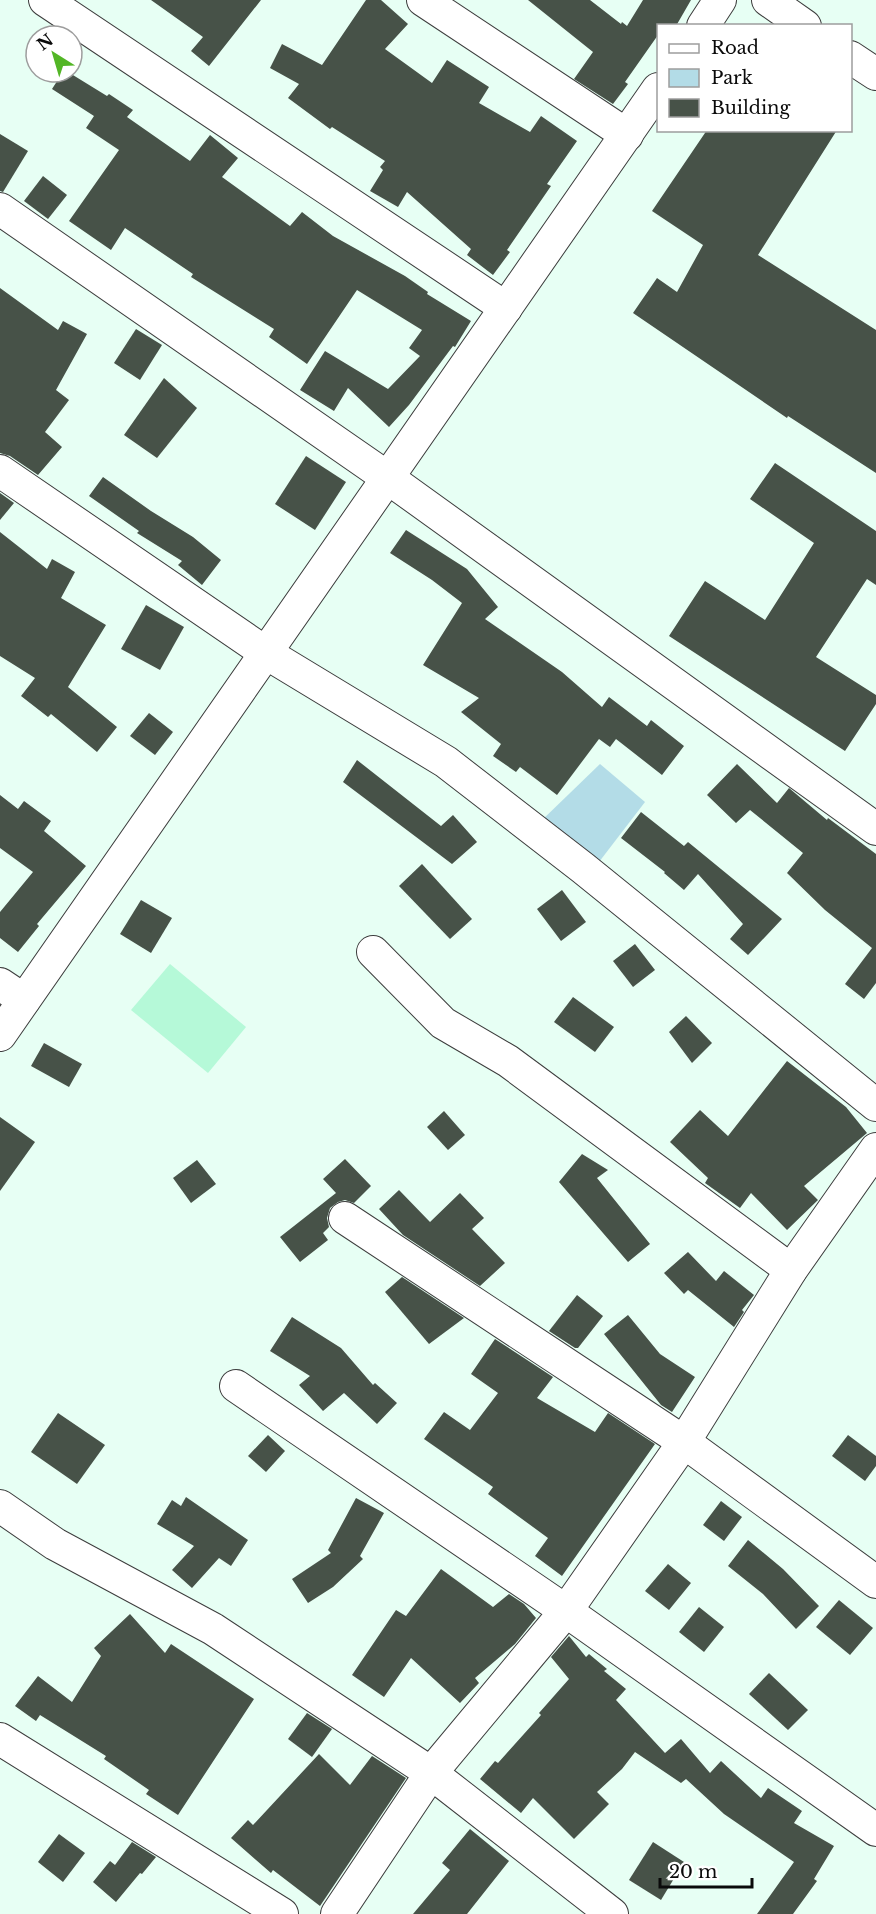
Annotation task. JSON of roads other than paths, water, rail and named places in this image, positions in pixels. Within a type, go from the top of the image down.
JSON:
[{"type":"street","points":[[45,0],[506,308]]},
{"type":"street","points":[[423,0],[627,135]]},
{"type":"street","points":[[704,24],[720,0]]},
{"type":"street","points":[[768,0],[802,24]]},
{"type":"street","points":[[852,58],[876,74]]},
{"type":"street","points":[[0,1035],[12,992],[266,653],[657,90]]},
{"type":"street","points":[[0,209],[388,477],[876,830]]},
{"type":"street","points":[[0,471],[266,653],[446,762],[583,868],[876,1105]]},
{"type":"street","points":[[373,952],[442,1023],[508,1061],[790,1270]]},
{"type":"street","points":[[337,1914],[432,1773],[566,1611],[684,1442],[790,1270],[876,1149]]},
{"type":"street","points":[[345,1218],[684,1442],[876,1582]]},
{"type":"street","points":[[236,1386],[566,1611],[876,1830]]},
{"type":"street","points":[[0,1506],[55,1544],[213,1629],[432,1773],[612,1914]]},
{"type":"street","points":[[0,1739],[282,1914]]}]
